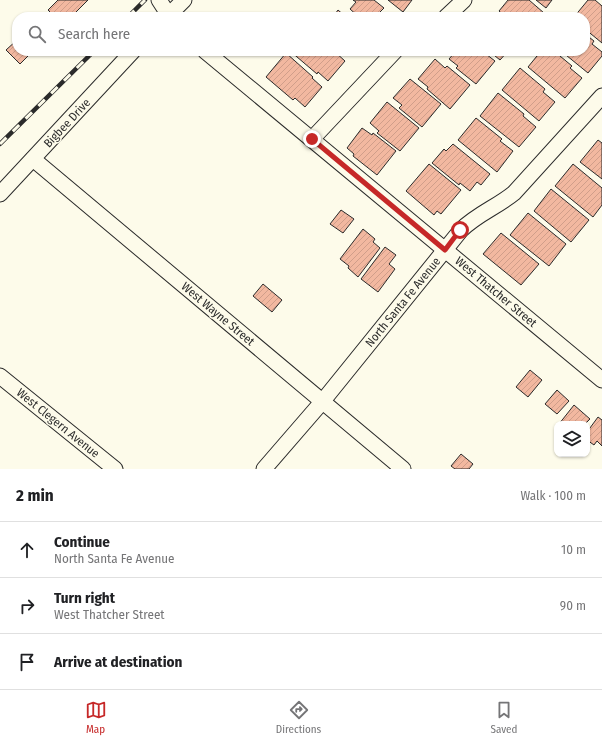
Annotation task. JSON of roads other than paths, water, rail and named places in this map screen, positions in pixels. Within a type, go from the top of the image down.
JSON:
[{"type":"street","points":[[159,0],[166,12]]},
{"type":"street","points":[[173,12],[184,0]]},
{"type":"street","points":[[451,12],[464,0]]},
{"type":"street","name":"Bigbee Drive","points":[[0,194],[128,56]]},
{"type":"street","name":"West Thatcher Street","points":[[211,56],[602,380]]},
{"type":"street","points":[[312,139],[390,56]]},
{"type":"street","name":"North Santa Fe Avenue","points":[[264,469],[322,402],[469,222],[480,214],[501,203],[514,193],[602,96]]},
{"type":"street","name":"West Wayne Street","points":[[33,159],[403,469]]},
{"type":"street","name":"West Clegern Avenue","points":[[0,376],[115,469]]},
{"type":"railway","points":[[133,12],[145,0]]},
{"type":"railway","points":[[0,144],[89,56]]}]
